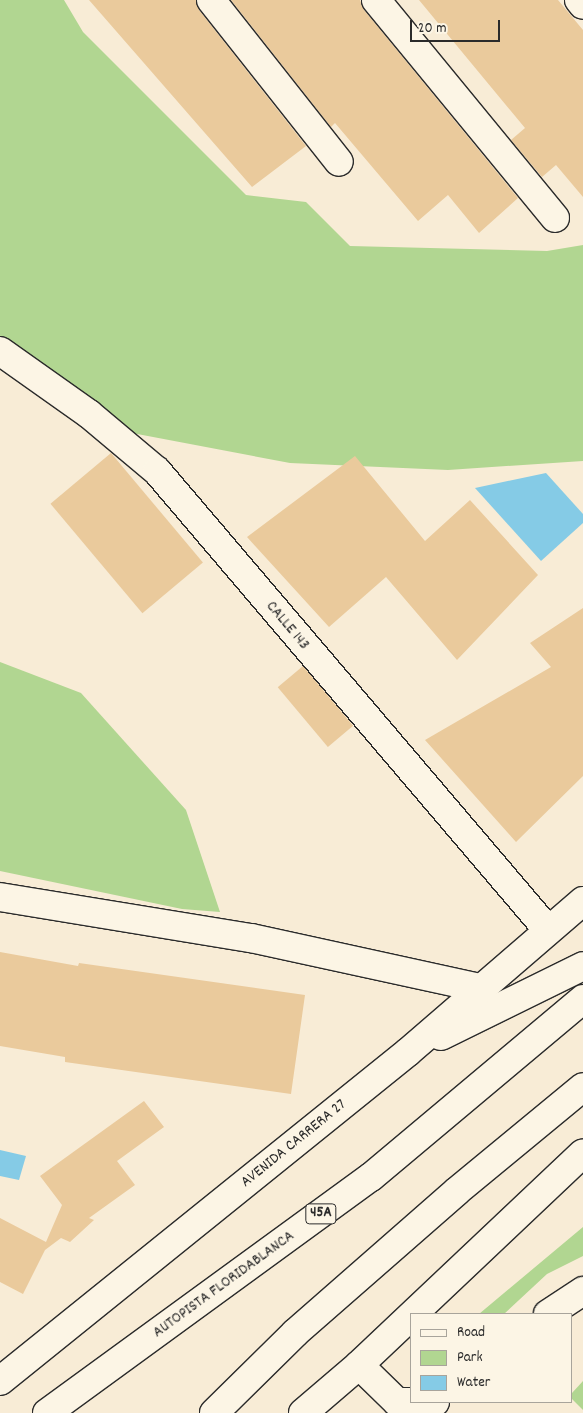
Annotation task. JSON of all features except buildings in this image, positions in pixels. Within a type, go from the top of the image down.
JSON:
[{"type":"main road","points":[[211,0],[339,162]]},
{"type":"main road","points":[[376,0],[555,218]]},
{"type":"main road","points":[[579,0],[583,5]]},
{"type":"main road","name":"CALLE 143","points":[[0,351],[89,414],[157,471],[547,930]]},
{"type":"main road","points":[[0,897],[251,938],[481,988]]},
{"type":"main road","name":"AVENIDA CARRERA 27","points":[[0,1381],[408,1052],[547,930],[583,901]]},
{"type":"main road","points":[[408,1052],[583,966]]},
{"type":"main road","name":"AUTOPISTA FLORIDABLANCA","points":[[47,1413],[371,1177],[583,999]]},
{"type":"main road","points":[[214,1413],[294,1333],[457,1191],[583,1087]]},
{"type":"main road","points":[[414,1313],[583,1153]]},
{"type":"main road","points":[[550,1313],[583,1291]]},
{"type":"main road","points":[[303,1413],[359,1365],[410,1317]]},
{"type":"main road","points":[[359,1365],[397,1402],[410,1402]]},
{"type":"green space","points":[[0,0],[64,0],[83,32],[246,195],[306,202],[350,246],[547,251],[583,245],[583,461],[448,470],[290,463],[132,433],[0,337]]},
{"type":"green space","points":[[0,662],[81,693],[186,810],[220,912],[182,909],[0,871]]},
{"type":"green space","points":[[583,1227],[583,1256],[547,1274],[505,1313],[480,1313]]},
{"type":"green space","points":[[583,1381],[583,1410],[573,1400],[573,1392]]},
{"type":"water","points":[[546,473],[583,514],[583,523],[541,561],[475,488]]},
{"type":"water","points":[[0,1150],[26,1156],[19,1180],[0,1176]]}]
